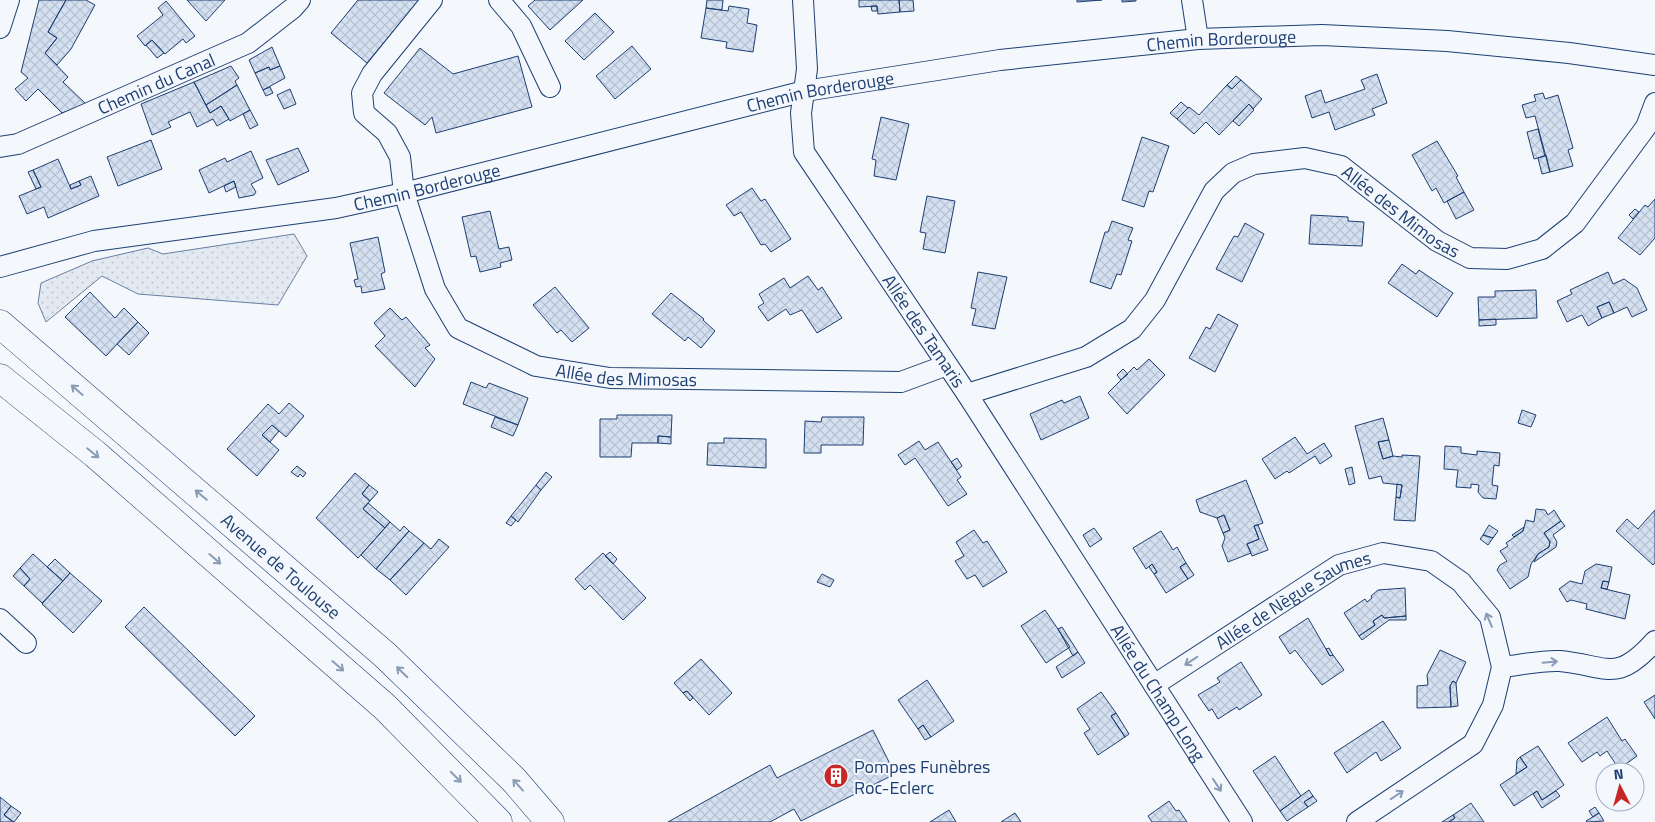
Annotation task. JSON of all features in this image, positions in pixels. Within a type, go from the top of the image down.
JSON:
[{"type":"main road","name":"Avenue de Toulouse","points":[[0,324],[386,656],[514,780],[550,822]]},
{"type":"main road","points":[[0,378],[95,454],[385,708],[498,822]]},
{"type":"street","points":[[0,28],[9,0]]},
{"type":"street","name":"Chemin du Canal","points":[[0,147],[18,144],[248,43],[294,8],[300,0]]},
{"type":"street","name":"Allée des Mimosas","points":[[432,0],[372,74],[362,94],[364,113],[387,133],[400,157],[404,193],[435,289],[458,328],[536,366],[610,378],[902,382],[947,364]]},
{"type":"street","points":[[499,0],[521,26],[550,88]]},
{"type":"street","name":"Allée des Tamaris","points":[[803,0],[807,69],[806,91],[801,113],[804,152],[967,394],[1076,562]]},
{"type":"street","points":[[1192,0],[1198,39]]},
{"type":"street","name":"Chemin Borderouge","points":[[0,268],[94,242],[336,208],[404,193],[806,91],[1000,60],[1198,39],[1322,34],[1447,41],[1569,53],[1655,65]]},
{"type":"street","name":"Allée des Mimosas","points":[[967,394],[1086,357],[1132,329],[1155,300],[1214,191],[1233,173],[1254,164],[1305,158],[1340,166],[1437,241],[1470,258],[1507,259],[1542,249],[1575,223],[1646,127],[1655,103]]},
{"type":"street","name":"Allée de Nègue Saumes","points":[[1154,685],[1339,565],[1383,553],[1431,561],[1461,582],[1490,617],[1502,666]]},
{"type":"street","name":"Allée du Champ Long","points":[[1076,562],[1242,822]]},
{"type":"street","points":[[0,619],[26,643]]},
{"type":"street","points":[[1357,822],[1472,744],[1493,705],[1502,666],[1559,661],[1606,670],[1637,660],[1655,641]]},
{"type":"shaded area","points":[[294,234],[307,256],[278,305],[138,294],[102,276],[46,322],[38,303],[41,283],[92,261],[148,248],[163,254]]},
{"type":"building","points":[[39,0],[66,0],[48,32],[57,38],[45,53],[68,77],[63,82],[86,104],[62,113],[38,89],[26,101],[15,89],[28,78],[21,72]]},
{"type":"building","points":[[66,0],[86,0],[95,5],[71,49],[57,65],[45,53],[57,38],[48,32]]},
{"type":"building","points":[[187,0],[225,0],[206,21]]},
{"type":"building","points":[[358,0],[419,0],[367,63],[331,33]]},
{"type":"building","points":[[535,0],[583,0],[550,30],[528,6]]},
{"type":"building","points":[[707,0],[723,0],[722,10],[706,8]]},
{"type":"building","points":[[859,0],[899,0],[900,12],[878,14],[877,6],[859,7]]},
{"type":"building","points":[[899,0],[913,0],[914,11],[900,12]]},
{"type":"building","points":[[1077,0],[1102,0],[1077,2]]},
{"type":"building","points":[[1122,0],[1136,0],[1136,1],[1122,2]]},
{"type":"building","points":[[166,1],[195,36],[186,43],[183,39],[165,54],[152,40],[145,46],[137,36],[163,15],[158,8]]},
{"type":"building","points":[[729,6],[749,9],[747,23],[757,25],[753,52],[726,48],[727,42],[701,38],[706,8],[728,11]]},
{"type":"building","points":[[871,6],[877,6],[877,11],[872,11]]},
{"type":"building","points":[[595,13],[614,32],[584,60],[565,41]]},
{"type":"building","points":[[152,40],[164,53],[157,58],[146,45]]},
{"type":"building","points":[[632,46],[651,69],[615,99],[596,76]]},
{"type":"building","points":[[272,47],[280,66],[270,70],[269,67],[255,73],[249,60]]},
{"type":"building","points":[[420,48],[453,74],[518,56],[532,107],[436,133],[432,117],[425,125],[384,93]]},
{"type":"building","points":[[231,66],[239,78],[235,81],[237,85],[206,105],[194,82]]},
{"type":"building","points":[[280,66],[285,78],[263,90],[255,73],[269,67],[270,70]]},
{"type":"building","points":[[1377,74],[1387,103],[1372,109],[1375,115],[1335,130],[1329,112],[1312,118],[1305,96],[1321,90],[1325,103],[1365,89],[1361,80]]},
{"type":"building","points":[[1236,76],[1241,80],[1232,89],[1227,85]]},
{"type":"building","points":[[1241,80],[1262,99],[1253,109],[1249,104],[1219,135],[1206,122],[1194,134],[1177,119],[1189,107],[1199,115],[1227,85],[1232,89]]},
{"type":"building","points":[[194,82],[210,113],[221,106],[229,119],[217,126],[213,119],[197,127],[190,112],[168,122],[171,127],[152,135],[141,104]]},
{"type":"building","points":[[237,85],[250,110],[230,121],[221,106],[210,113],[206,105]]},
{"type":"building","points":[[270,87],[273,93],[266,96],[263,90]]},
{"type":"building","points":[[290,89],[296,104],[284,109],[277,95]]},
{"type":"building","points":[[1543,93],[1545,99],[1558,95],[1573,148],[1568,150],[1573,166],[1550,172],[1535,116],[1526,118],[1522,105],[1536,101],[1534,95]]},
{"type":"building","points":[[1181,102],[1188,108],[1177,119],[1170,113]]},
{"type":"building","points":[[1249,104],[1254,110],[1239,126],[1233,121]]},
{"type":"building","points":[[250,110],[258,125],[250,129],[243,114]]},
{"type":"building","points":[[881,117],[909,124],[896,180],[874,176],[876,160],[872,159]]},
{"type":"building","points":[[1538,129],[1545,156],[1534,159],[1527,132]]},
{"type":"building","points":[[1142,137],[1169,146],[1153,192],[1149,191],[1144,207],[1122,200]]},
{"type":"building","points":[[151,140],[162,169],[118,186],[107,157]]},
{"type":"building","points":[[1437,141],[1458,176],[1456,177],[1464,192],[1444,203],[1436,188],[1432,191],[1412,155]]},
{"type":"building","points":[[298,148],[309,171],[278,185],[266,160]]},
{"type":"building","points":[[251,151],[263,178],[251,184],[256,192],[254,195],[239,198],[234,181],[209,193],[199,170],[225,158],[227,162]]},
{"type":"building","points":[[1546,155],[1550,172],[1542,174],[1538,158]]},
{"type":"building","points":[[58,159],[71,189],[81,185],[79,181],[91,176],[99,196],[48,218],[44,207],[27,214],[19,196],[41,187],[33,170]]},
{"type":"building","points":[[33,170],[41,187],[36,189],[28,172]]},
{"type":"building","points":[[79,181],[81,185],[71,189],[70,185]]},
{"type":"building","points":[[234,181],[236,187],[226,192],[224,186]]},
{"type":"building","points":[[752,188],[761,201],[765,199],[791,239],[771,252],[765,244],[761,245],[741,212],[734,216],[726,205]]},
{"type":"building","points":[[1464,192],[1474,210],[1456,219],[1447,201]]},
{"type":"building","points":[[927,196],[955,201],[945,253],[923,249],[926,233],[920,232]]},
{"type":"building","points":[[1655,199],[1655,238],[1640,255],[1618,238],[1645,205],[1648,207]]},
{"type":"building","points":[[1635,209],[1639,212],[1633,219],[1629,215]]},
{"type":"building","points":[[490,211],[499,249],[509,247],[512,260],[500,263],[501,267],[480,272],[476,256],[471,257],[462,217]]},
{"type":"building","points":[[1311,215],[1348,217],[1348,221],[1364,222],[1362,246],[1309,244]]},
{"type":"building","points":[[1112,221],[1133,228],[1128,240],[1132,241],[1121,275],[1117,274],[1111,289],[1090,282],[1105,232],[1108,232]]},
{"type":"building","points":[[1245,223],[1264,234],[1242,282],[1216,269],[1234,236],[1238,237]]},
{"type":"building","points":[[378,237],[385,272],[381,274],[385,289],[362,293],[361,286],[356,287],[354,280],[358,279],[350,243]]},
{"type":"building","points":[[1402,264],[1416,274],[1419,270],[1453,293],[1437,317],[1388,283]]},
{"type":"building","points":[[978,272],[1007,277],[995,329],[972,325],[976,309],[971,308]]},
{"type":"building","points":[[1608,272],[1613,284],[1624,279],[1637,288],[1647,310],[1632,317],[1627,307],[1614,313],[1609,302],[1597,307],[1602,318],[1588,326],[1582,315],[1567,322],[1557,301],[1572,294],[1570,290]]},
{"type":"building","points":[[808,276],[818,290],[822,287],[842,318],[817,333],[802,310],[790,315],[786,309],[768,321],[758,307],[764,303],[759,294],[784,278],[790,288]]},
{"type":"building","points":[[555,287],[589,328],[572,342],[561,330],[557,333],[533,305]]},
{"type":"building","points":[[1536,290],[1537,318],[1479,320],[1478,297],[1495,297],[1495,291]]},
{"type":"building","points":[[90,292],[115,318],[124,308],[138,322],[106,356],[65,317]]},
{"type":"building","points":[[671,293],[704,319],[715,331],[701,348],[688,337],[685,341],[652,314]]},
{"type":"building","points":[[1609,302],[1614,313],[1602,318],[1597,307]]},
{"type":"building","points":[[390,308],[402,320],[406,317],[430,345],[425,348],[435,359],[415,387],[375,346],[385,336],[374,323]]},
{"type":"building","points":[[1218,314],[1238,325],[1215,372],[1189,358],[1206,327],[1210,329]]},
{"type":"building","points":[[1496,319],[1496,325],[1479,326],[1479,320]]},
{"type":"building","points":[[138,322],[149,333],[129,355],[117,344]]},
{"type":"building","points":[[1149,359],[1165,375],[1127,414],[1108,393],[1134,367],[1137,370]]},
{"type":"building","points":[[1123,369],[1128,374],[1121,380],[1117,375]]},
{"type":"building","points":[[471,382],[486,388],[489,383],[528,398],[518,425],[463,404]]},
{"type":"building","points":[[1080,396],[1089,418],[1041,440],[1030,414],[1062,400],[1064,403]]},
{"type":"building","points":[[289,403],[304,416],[286,437],[272,425],[262,435],[279,450],[257,476],[227,449],[268,404],[279,414]]},
{"type":"building","points":[[1522,410],[1536,415],[1531,427],[1518,423]]},
{"type":"building","points":[[617,415],[672,415],[671,437],[658,436],[658,443],[632,443],[631,457],[600,457],[600,419],[617,419]]},
{"type":"building","points":[[495,417],[518,425],[513,436],[491,427]]},
{"type":"building","points":[[822,417],[864,417],[863,445],[821,445],[821,453],[804,453],[805,421],[821,422]]},
{"type":"building","points":[[1383,418],[1389,440],[1378,442],[1383,459],[1393,456],[1402,457],[1402,455],[1420,456],[1415,521],[1394,520],[1396,497],[1400,498],[1402,485],[1383,483],[1381,476],[1369,479],[1355,426]]},
{"type":"building","points":[[272,425],[279,431],[270,442],[262,435]]},
{"type":"building","points":[[658,436],[671,437],[671,444],[658,443]]},
{"type":"building","points":[[1295,437],[1307,454],[1324,443],[1332,456],[1320,464],[1315,456],[1289,473],[1287,471],[1275,479],[1262,459]]},
{"type":"building","points":[[724,438],[766,439],[766,468],[707,465],[708,443],[724,443]]},
{"type":"building","points":[[1389,440],[1393,456],[1383,459],[1378,442]]},
{"type":"building","points":[[919,441],[925,450],[938,442],[961,477],[957,480],[967,494],[948,506],[915,458],[905,465],[898,455]]},
{"type":"building","points":[[1445,446],[1461,447],[1461,453],[1477,455],[1477,451],[1500,453],[1499,466],[1494,465],[1492,485],[1498,486],[1496,499],[1483,498],[1478,492],[1479,485],[1471,484],[1471,488],[1456,487],[1458,470],[1444,469]]},
{"type":"building","points":[[957,458],[962,466],[957,470],[951,462]]},
{"type":"building","points":[[297,466],[306,473],[303,477],[300,474],[298,477],[291,472]]},
{"type":"building","points":[[1352,467],[1355,483],[1349,485],[1345,469]]},
{"type":"building","points":[[546,472],[552,477],[541,490],[536,485]]},
{"type":"building","points":[[355,473],[369,485],[362,494],[370,501],[363,509],[385,528],[358,558],[316,518]]},
{"type":"building","points":[[1246,480],[1263,523],[1254,526],[1259,539],[1247,544],[1251,553],[1228,562],[1222,546],[1225,538],[1223,533],[1230,530],[1224,515],[1217,518],[1200,512],[1196,500]]},
{"type":"building","points":[[1397,484],[1402,485],[1400,498],[1396,497]]},
{"type":"building","points":[[369,485],[378,492],[370,501],[362,494]]},
{"type":"building","points":[[536,485],[541,490],[518,522],[511,516]]},
{"type":"building","points":[[368,503],[390,522],[385,528],[363,509]]},
{"type":"building","points":[[1536,509],[1545,510],[1548,515],[1554,510],[1561,521],[1544,533],[1550,542],[1549,547],[1538,554],[1531,564],[1528,577],[1510,589],[1497,570],[1500,565],[1507,561],[1500,551],[1508,546],[1506,543],[1523,531],[1526,520],[1534,522]]},
{"type":"building","points":[[1655,510],[1655,563],[1653,565],[1616,531],[1627,519],[1638,529]]},
{"type":"building","points":[[1224,515],[1230,530],[1223,533],[1217,518]]},
{"type":"building","points":[[511,516],[516,520],[511,526],[506,523]]},
{"type":"building","points":[[1561,521],[1565,526],[1553,535],[1557,542],[1556,547],[1534,562],[1538,554],[1549,547],[1550,542],[1544,533]]},
{"type":"building","points":[[390,522],[400,531],[404,526],[409,531],[376,569],[361,555]]},
{"type":"building","points":[[1258,525],[1268,550],[1252,556],[1247,544],[1259,539],[1254,526]]},
{"type":"building","points":[[1489,525],[1498,531],[1493,538],[1483,535]]},
{"type":"building","points":[[1524,527],[1523,531],[1514,537],[1512,535]]},
{"type":"building","points":[[1094,528],[1102,539],[1090,547],[1083,535]]},
{"type":"building","points":[[974,530],[983,543],[987,541],[1007,572],[983,587],[975,575],[967,579],[955,561],[964,556],[956,542]]},
{"type":"building","points":[[409,531],[424,543],[390,580],[376,569]]},
{"type":"building","points":[[1161,531],[1173,550],[1177,547],[1186,563],[1180,567],[1188,579],[1166,593],[1154,574],[1157,572],[1152,564],[1146,569],[1133,548]]},
{"type":"building","points":[[1483,535],[1493,538],[1488,545],[1480,539]]},
{"type":"building","points":[[439,539],[449,547],[406,595],[390,580],[424,543],[431,549]]},
{"type":"building","points":[[610,552],[617,559],[613,564],[605,556]]},
{"type":"building","points":[[603,553],[646,598],[623,620],[590,585],[585,590],[575,579]]},
{"type":"building","points":[[33,554],[63,581],[42,603],[24,586],[30,579],[20,568]]},
{"type":"building","points":[[55,559],[70,573],[63,581],[47,567]]},
{"type":"building","points":[[1186,563],[1194,575],[1188,579],[1180,567]]},
{"type":"building","points":[[1152,564],[1157,572],[1154,574],[1149,567]]},
{"type":"building","points":[[1596,564],[1612,567],[1609,582],[1603,581],[1601,588],[1630,595],[1625,619],[1586,609],[1587,604],[1571,600],[1567,602],[1559,589],[1570,581],[1582,584],[1585,571]]},
{"type":"building","points":[[20,568],[30,579],[24,586],[13,576]]},
{"type":"building","points":[[70,573],[102,601],[73,633],[42,604]]},
{"type":"building","points":[[822,574],[834,580],[830,587],[817,582]]},
{"type":"building","points":[[1603,581],[1609,582],[1607,589],[1601,588]]},
{"type":"building","points":[[1405,588],[1406,616],[1384,618],[1382,615],[1373,621],[1375,625],[1359,636],[1344,613],[1365,599],[1367,602],[1378,590]]},
{"type":"building","points":[[144,607],[255,716],[235,736],[125,627]]},
{"type":"building","points":[[1045,610],[1070,647],[1046,663],[1021,626]]},
{"type":"building","points":[[1382,615],[1384,618],[1406,616],[1406,620],[1389,620],[1362,640],[1359,636],[1375,625],[1373,621]]},
{"type":"building","points":[[1308,618],[1330,656],[1333,655],[1344,670],[1322,685],[1295,650],[1290,654],[1279,637]]},
{"type":"building","points":[[1062,627],[1078,652],[1073,656],[1058,629]]},
{"type":"building","points":[[1329,648],[1333,655],[1330,656],[1326,649]]},
{"type":"building","points":[[1440,650],[1466,662],[1456,683],[1453,681],[1450,686],[1451,707],[1417,708],[1417,686],[1428,685],[1427,675]]},
{"type":"building","points":[[1078,652],[1085,663],[1062,678],[1056,667]]},
{"type":"building","points":[[701,659],[732,693],[709,715],[687,691],[683,693],[674,683]]},
{"type":"building","points":[[1241,662],[1262,695],[1239,710],[1237,707],[1218,719],[1212,709],[1209,711],[1198,695],[1220,682],[1217,678]]},
{"type":"building","points":[[927,680],[954,721],[931,737],[923,725],[918,729],[898,700]]},
{"type":"building","points":[[1453,681],[1456,683],[1458,706],[1451,707],[1450,686]]},
{"type":"building","points":[[687,691],[693,698],[690,701],[683,693]]},
{"type":"building","points":[[1101,692],[1116,713],[1111,716],[1125,737],[1098,755],[1084,733],[1090,729],[1077,709]]},
{"type":"building","points":[[1655,695],[1655,719],[1644,702]]},
{"type":"building","points":[[1116,713],[1129,734],[1125,737],[1111,716]]},
{"type":"building","points":[[1607,717],[1622,741],[1625,739],[1637,756],[1629,762],[1614,762],[1607,751],[1600,756],[1597,752],[1582,762],[1568,743]]},
{"type":"building","points":[[1383,721],[1401,748],[1381,761],[1376,752],[1347,773],[1334,753]]},
{"type":"building","points":[[923,725],[931,737],[925,740],[918,729]]},
{"type":"building","name":"Pompes Funèbres Roc-Eclerc","points":[[873,730],[895,774],[801,821],[794,809],[770,822],[668,822],[770,765],[777,778]]},
{"type":"building","points":[[1538,746],[1564,785],[1542,800],[1537,791],[1514,806],[1500,785],[1527,767],[1520,757]]},
{"type":"building","points":[[1275,756],[1301,796],[1280,811],[1253,771]]},
{"type":"building","points":[[1520,757],[1527,767],[1516,774],[1517,760]]},
{"type":"building","points":[[1309,790],[1313,796],[1304,802],[1308,807],[1287,821],[1280,811]]},
{"type":"building","points":[[1537,791],[1542,800],[1556,791],[1560,796],[1542,808],[1533,794]]},
{"type":"building","points":[[1313,796],[1317,801],[1308,807],[1304,802]]},
{"type":"building","points":[[0,797],[11,806],[4,815],[13,822],[0,822]]},
{"type":"building","points":[[1169,801],[1176,811],[1179,810],[1187,822],[1152,822],[1148,816]]},
{"type":"building","points":[[1471,803],[1484,822],[1449,822],[1455,818],[1453,815]]},
{"type":"building","points":[[11,806],[21,813],[14,822],[4,815]]},
{"type":"building","points":[[1595,807],[1595,812],[1599,813],[1593,817],[1589,811]]},
{"type":"building","points":[[949,810],[956,822],[930,822]]},
{"type":"building","points":[[1015,813],[1021,822],[1001,822]]},
{"type":"building","points":[[1599,813],[1604,821],[1586,821]]},
{"type":"building","points":[[1453,815],[1455,818],[1449,822],[1442,822]]},
{"type":"place","name":"Pompes Funèbres Roc-Eclerc","points":[[836,776]]}]
